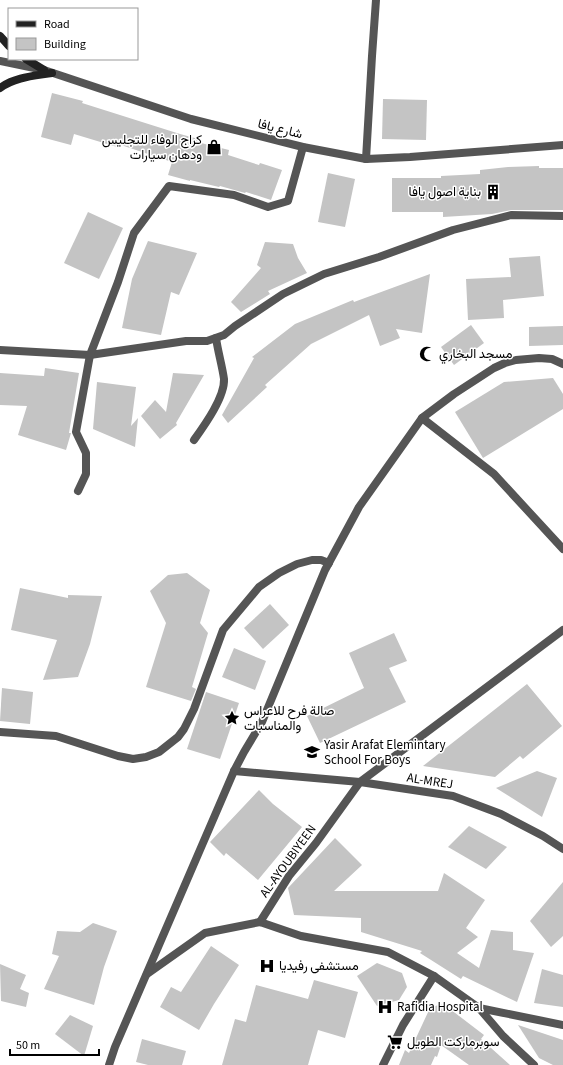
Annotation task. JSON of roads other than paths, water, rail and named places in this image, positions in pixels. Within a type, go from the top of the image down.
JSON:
[{"type":"main road","points":[[0,36],[8,45]]},
{"type":"main road","points":[[28,60],[48,72]]},
{"type":"main road","points":[[0,88],[8,82],[48,72]]},
{"type":"street","points":[[366,158],[376,0]]},
{"type":"street","name":"شارع يافا","points":[[0,61],[48,72],[191,119],[303,147],[366,158],[563,145]]},
{"type":"street","points":[[78,491],[86,474],[86,453],[76,432],[90,355],[118,282],[134,233],[169,186],[234,195],[268,207],[288,201],[303,147]]},
{"type":"street","points":[[0,350],[90,355],[186,341],[207,341],[224,335],[283,294],[324,274],[379,257],[453,230],[511,215],[563,216]]},
{"type":"street","points":[[194,440],[210,417],[221,393],[224,380],[216,338]]},
{"type":"street","points":[[109,1065],[115,1047],[234,771],[262,722],[329,562],[359,508],[422,418],[454,394],[494,368],[516,360],[539,358],[552,359],[563,364]]},
{"type":"street","points":[[422,418],[494,474],[563,549]]},
{"type":"street","points":[[0,732],[56,736],[118,756],[133,759],[146,757],[159,752],[178,737],[184,729],[194,709],[223,630],[259,587],[279,573],[297,564],[312,560],[329,562]]},
{"type":"street","name":"AL-AYOUBIYEEN","points":[[260,922],[289,876],[360,782],[563,630]]},
{"type":"street","name":"AL-MREJ","points":[[234,771],[360,782],[453,796],[501,814],[543,836],[563,849]]},
{"type":"street","points":[[146,975],[205,933],[260,922],[301,936],[388,952],[434,976],[479,1008],[503,1036],[534,1065]]},
{"type":"street","points":[[383,1065],[403,1025],[434,976]]},
{"type":"street","points":[[479,1008],[563,1025]]},
{"type":"place","name":"كراج الوفاء للتجليس ودهان سيارات","points":[[214,147]]},
{"type":"place","name":"بناية اصول يافا","points":[[493,192]]},
{"type":"place","name":"مسجد البخاري","points":[[427,354]]},
{"type":"place","name":"صالة فرح للاعراس والمناسبات","points":[[232,718]]},
{"type":"place","name":"Yasir Arafat Elemintary School For Boys","points":[[312,752]]},
{"type":"place","name":"مستشفى رفيديا","points":[[267,966]]},
{"type":"place","name":"Rafidia Hospital","points":[[385,1007]]},
{"type":"place","name":"سوبرماركت الطويل","points":[[395,1042]]}]
